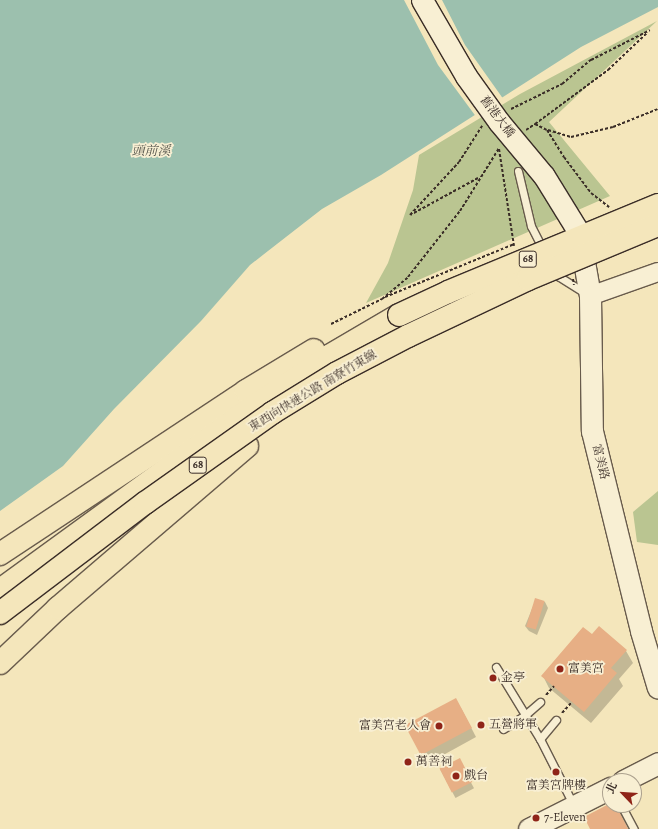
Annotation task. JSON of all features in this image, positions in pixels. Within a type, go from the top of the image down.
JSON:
[{"type":"highway","name":"東西向快速公路 南寮竹東線","points":[[0,590],[235,419],[329,356],[399,315],[448,292],[658,205]]},
{"type":"highway","name":"東西向快速公路 南寮竹東線","points":[[0,613],[144,503],[272,412],[408,336],[528,280],[658,225]]},
{"type":"highway","points":[[0,554],[87,494],[300,357],[357,327],[399,315]]},
{"type":"highway","points":[[0,663],[58,608],[247,446],[317,395],[408,336]]},
{"type":"main road","name":"舊港大橋","points":[[422,0],[466,76],[499,122],[544,176],[578,230]]},
{"type":"main road","name":"富美路","points":[[578,230],[590,296],[592,431],[641,631],[658,688]]},
{"type":"main road","points":[[639,773],[658,763]]},
{"type":"main road","points":[[530,829],[602,792]]},
{"type":"street","points":[[590,296],[658,272]]},
{"type":"lane","points":[[518,171],[531,226],[558,276],[590,296]]},
{"type":"lane","points":[[496,667],[540,739],[574,806]]},
{"type":"lane","points":[[503,728],[525,715],[540,702]]},
{"type":"lane","points":[[540,739],[556,720]]},
{"type":"lane","points":[[625,813],[634,829]]},
{"type":"path","points":[[523,132],[608,70],[650,30]]},
{"type":"path","points":[[535,124],[547,130],[571,137],[613,127],[658,109]]},
{"type":"path","points":[[547,130],[564,157],[591,192],[612,210]]},
{"type":"path","points":[[382,299],[408,277],[460,211],[499,148],[505,144]]},
{"type":"path","points":[[331,324],[382,299],[514,244]]},
{"type":"path","points":[[556,720],[572,702]]},
{"type":"green space","points":[[657,21],[549,122],[610,196],[366,303],[388,263],[413,190],[419,155],[520,94]]},
{"type":"green space","points":[[658,491],[658,545],[637,542],[633,512]]},
{"type":"water","name":"頭前溪","points":[[0,0],[658,0],[658,7],[581,47],[381,175],[322,209],[250,265],[201,321],[114,409],[63,466],[0,511]]},
{"type":"pier","points":[[404,0],[442,0],[465,45],[504,100],[477,118],[438,65]]},
{"type":"building","points":[[535,598],[545,601],[536,630],[526,627]]},
{"type":"building","name":"富美宮","points":[[599,626],[627,650],[611,668],[617,673],[584,712],[541,676],[583,627],[592,634]]},
{"type":"building","name":"富美宮老人會","points":[[456,698],[472,728],[421,755],[405,725]]},
{"type":"building","name":"戲台","points":[[460,758],[472,782],[452,792],[440,768]]},
{"type":"building","points":[[602,808],[602,813],[620,813],[628,829],[590,829],[584,817]]},
{"type":"place","name":"富美宮","points":[[560,669]]},
{"type":"place","name":"金亭","points":[[493,678]]},
{"type":"place","name":"五營將軍","points":[[481,725]]},
{"type":"place","name":"富美宮老人會","points":[[439,726]]},
{"type":"place","name":"萬善祠","points":[[408,762]]},
{"type":"place","name":"富美宮牌樓","points":[[556,772]]},
{"type":"place","name":"戲台","points":[[456,776]]},
{"type":"place","name":"7-Eleven","points":[[536,818]]}]
